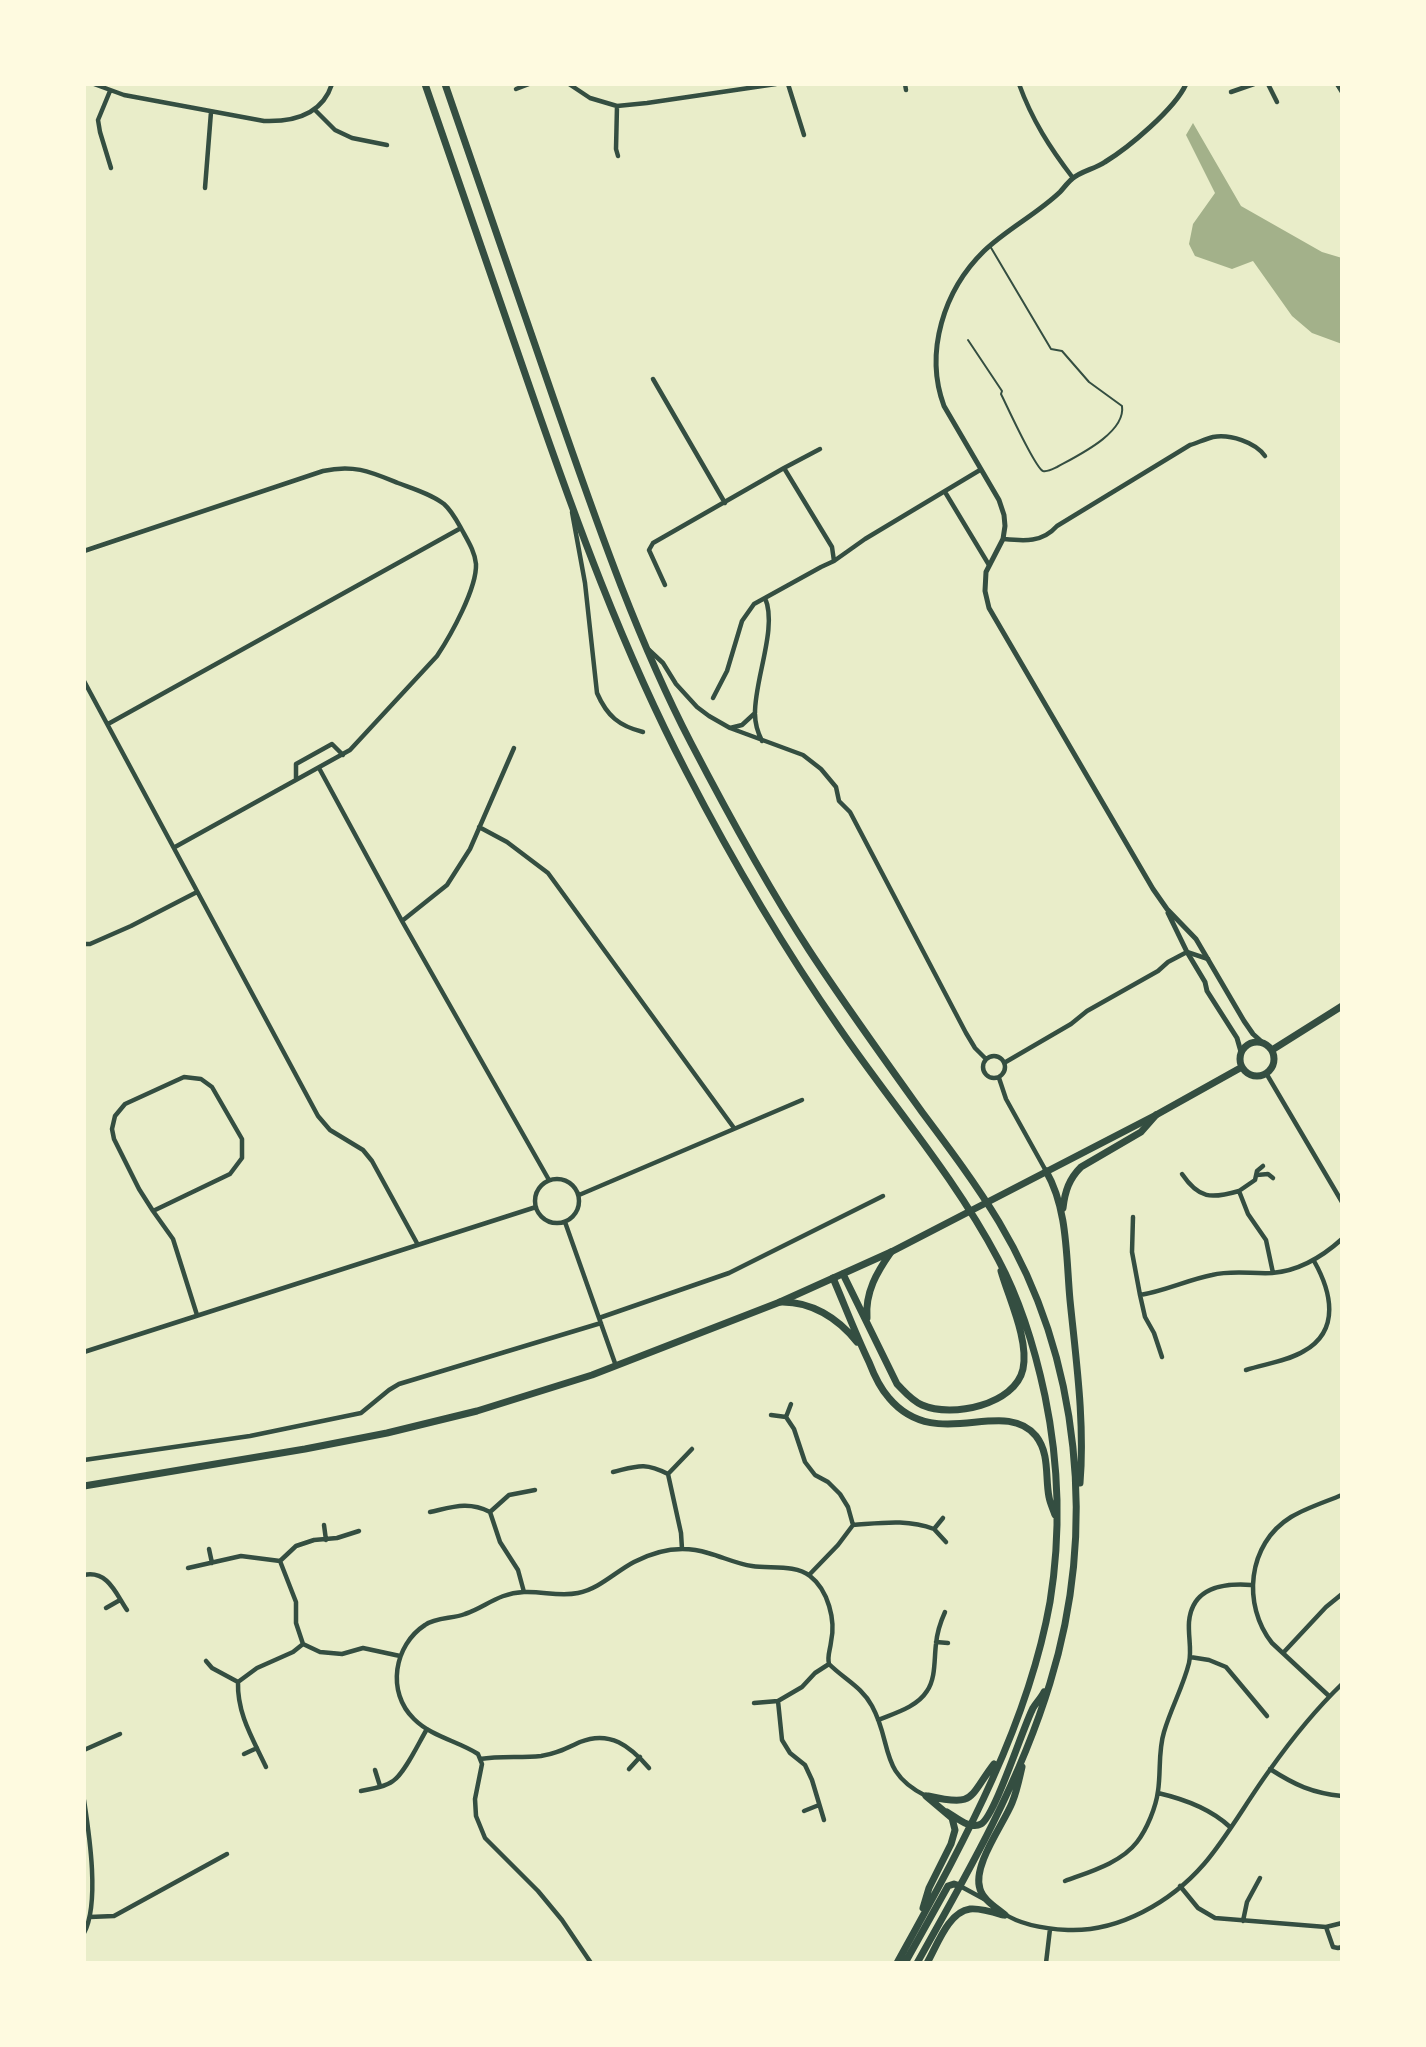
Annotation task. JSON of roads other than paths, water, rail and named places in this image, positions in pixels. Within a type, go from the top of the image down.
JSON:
[{"type":"main road","points":[[425,84],[570,501],[646,692],[725,845],[804,975],[848,1040],[951,1179],[996,1254],[1017,1300],[1038,1363],[1053,1435],[1057,1480],[1057,1520],[1050,1601],[1041,1643],[1028,1687],[1003,1752],[970,1825],[897,1963]]},
{"type":"main road","points":[[445,84],[587,494],[618,577],[688,738],[737,830],[809,950],[956,1158],[1000,1223],[1016,1254],[1044,1319],[1065,1399],[1076,1479],[1077,1519]]},
{"type":"main road","points":[[1272,1050],[1342,1006]]},
{"type":"main road","points":[[1250,1043],[1263,1043],[1272,1050],[1274,1064],[1261,1076],[1250,1075],[1242,1067],[1241,1052],[1250,1043]]},
{"type":"main road","points":[[84,1486],[387,1433],[477,1411],[562,1386],[780,1302],[891,1252],[1156,1115],[1242,1067]]},
{"type":"main road","points":[[1062,1214],[1065,1189],[1074,1174],[1081,1167],[1141,1132],[1156,1115]]},
{"type":"main road","points":[[917,1963],[994,1821],[1026,1750],[1050,1683],[1066,1621],[1074,1567],[1082,1461],[1062,1214],[1054,1186],[1046,1171]]},
{"type":"main road","points":[[867,1321],[870,1289],[877,1272],[891,1252]]},
{"type":"main road","points":[[843,1274],[897,1384],[908,1396],[922,1405],[956,1410],[975,1406],[1007,1394],[1017,1384],[1023,1371],[1025,1358],[1023,1344],[996,1254]]},
{"type":"main road","points":[[833,1278],[879,1384],[889,1399],[907,1415],[928,1424],[954,1425],[1004,1420],[1023,1426],[1035,1435],[1043,1448],[1048,1472],[1049,1498],[1057,1520]]},
{"type":"main road","points":[[780,1302],[801,1304],[834,1319],[862,1348]]},
{"type":"main road","points":[[926,1796],[947,1812],[970,1825],[981,1824],[1003,1784],[1033,1708],[1050,1683]]},
{"type":"main road","points":[[1005,1915],[986,1899],[980,1890],[979,1873],[1014,1799],[1026,1750]]},
{"type":"main road","points":[[926,1796],[952,1802],[966,1799],[979,1789],[985,1776],[1003,1752]]},
{"type":"main road","points":[[918,1924],[929,1888],[951,1844],[955,1830],[952,1818],[947,1812]]},
{"type":"main road","points":[[905,1963],[948,1886],[954,1884],[960,1886]]},
{"type":"main road","points":[[927,1963],[955,1916],[963,1911],[973,1908],[1005,1915]]},
{"type":"street","points":[[94,84],[110,91],[211,112],[283,122],[300,118],[315,110],[329,93],[332,84]]},
{"type":"street","points":[[516,89],[529,84]]},
{"type":"street","points":[[569,84],[590,98],[617,106],[776,84]]},
{"type":"street","points":[[788,84],[804,135]]},
{"type":"street","points":[[1019,84],[1027,106],[1047,144],[1073,178]]},
{"type":"street","points":[[1186,84],[1182,93],[1149,128],[1105,162],[1073,178],[1060,193],[984,251],[956,286],[940,327],[936,369],[944,406],[952,416],[980,470],[999,500],[1004,515],[1003,539],[989,565],[985,580],[985,591],[992,614],[1152,889],[1167,909],[1196,939],[1250,1030],[1263,1043]]},
{"type":"street","points":[[1232,92],[1254,84]]},
{"type":"street","points":[[1268,84],[1277,102]]},
{"type":"street","points":[[1337,84],[1342,92]]},
{"type":"street","points":[[110,91],[98,120],[111,168]]},
{"type":"street","points":[[617,106],[616,149],[618,156]]},
{"type":"street","points":[[315,110],[335,130],[352,138],[387,145]]},
{"type":"street","points":[[205,188],[211,112]]},
{"type":"street","points":[[653,379],[725,503]]},
{"type":"street","points":[[1003,539],[1025,541],[1042,537],[1190,446],[1214,437],[1238,439],[1261,450],[1266,456]]},
{"type":"street","points":[[664,585],[649,550],[653,543],[820,449]]},
{"type":"street","points":[[84,551],[323,471],[343,467],[368,471],[436,499],[448,508],[473,552],[476,577],[445,645],[350,750],[175,847]]},
{"type":"street","points":[[784,468],[832,547],[834,561]]},
{"type":"street","points":[[713,698],[727,671],[742,621],[754,604],[834,561],[865,539],[980,470]]},
{"type":"street","points":[[945,492],[989,565]]},
{"type":"street","points":[[570,501],[585,584],[597,693],[604,708],[615,719],[627,728],[643,732]]},
{"type":"street","points":[[108,724],[461,528]]},
{"type":"street","points":[[762,741],[755,713],[768,624],[768,606],[765,598]]},
{"type":"street","points":[[648,649],[663,663],[676,684],[697,707],[730,728],[803,755],[821,769],[836,787],[839,801],[850,812],[966,1033],[975,1048],[986,1059]]},
{"type":"street","points":[[84,681],[318,1116],[330,1130],[363,1150],[372,1161],[418,1245]]},
{"type":"street","points":[[730,728],[742,725],[755,713]]},
{"type":"street","points":[[296,780],[296,764],[332,744],[343,754]]},
{"type":"street","points":[[402,921],[447,885],[470,849],[514,748]]},
{"type":"street","points":[[320,768],[402,921],[549,1180]]},
{"type":"street","points":[[479,827],[507,842],[548,873],[734,1128]]},
{"type":"street","points":[[84,944],[90,944],[131,926],[197,892]]},
{"type":"street","points":[[1167,909],[1187,952],[1205,982],[1207,991],[1237,1038],[1241,1052]]},
{"type":"street","points":[[1004,1063],[1187,952],[1208,959]]},
{"type":"street","points":[[995,1056],[1004,1063],[1004,1073],[999,1078],[991,1078],[983,1073],[982,1065],[986,1059],[995,1056]]},
{"type":"street","points":[[1266,1073],[1342,1202]]},
{"type":"street","points":[[153,1211],[230,1174],[242,1158],[242,1139],[212,1088],[201,1079],[184,1077],[125,1104],[116,1116],[112,1129],[114,1139],[139,1189],[153,1211],[173,1239],[197,1315]]},
{"type":"street","points":[[999,1078],[1006,1100],[1046,1171]]},
{"type":"street","points":[[579,1195],[802,1100]]},
{"type":"street","points":[[1182,1174],[1199,1193],[1209,1197],[1222,1196],[1239,1191],[1256,1180],[1257,1171],[1263,1166]]},
{"type":"street","points":[[1257,1175],[1268,1174],[1273,1178]]},
{"type":"street","points":[[564,1179],[571,1183],[579,1195],[578,1208],[574,1215],[565,1222],[549,1222],[536,1208],[536,1192],[549,1180],[564,1179]]},
{"type":"street","points":[[1239,1191],[1248,1214],[1266,1240],[1273,1273]]},
{"type":"street","points":[[84,1460],[250,1436],[361,1413],[399,1384],[600,1321],[729,1273],[883,1196]]},
{"type":"street","points":[[84,1352],[536,1208]]},
{"type":"street","points":[[1133,1217],[1132,1252],[1140,1295],[1145,1317],[1154,1333],[1162,1357]]},
{"type":"street","points":[[565,1222],[616,1366]]},
{"type":"street","points":[[1140,1295],[1154,1293],[1213,1274],[1273,1273],[1289,1270],[1314,1261],[1342,1239]]},
{"type":"street","points":[[1246,1370],[1303,1352],[1321,1335],[1330,1312],[1330,1300],[1322,1275],[1314,1261]]},
{"type":"street","points":[[786,1417],[790,1404]]},
{"type":"street","points":[[771,1415],[786,1417],[794,1429],[805,1462],[815,1475],[828,1482],[840,1494],[848,1507],[853,1524]]},
{"type":"street","points":[[668,1474],[692,1449]]},
{"type":"street","points":[[612,1472],[641,1465],[668,1474]]},
{"type":"street","points":[[668,1474],[681,1533],[682,1549]]},
{"type":"street","points":[[490,1512],[509,1494],[535,1490]]},
{"type":"street","points":[[1329,1696],[1264,1633],[1258,1622],[1251,1585],[1260,1552],[1277,1528],[1300,1512],[1342,1495]]},
{"type":"street","points":[[430,1512],[465,1505],[477,1506],[490,1512],[500,1542],[518,1570],[524,1592]]},
{"type":"street","points":[[934,1529],[943,1518]]},
{"type":"street","points":[[853,1524],[893,1521],[920,1524],[934,1529],[946,1542]]},
{"type":"street","points":[[809,1575],[838,1545],[853,1524]]},
{"type":"street","points":[[324,1525],[326,1540]]},
{"type":"street","points":[[188,1569],[241,1556],[280,1560],[296,1546],[314,1540],[338,1538],[359,1531]]},
{"type":"street","points":[[209,1549],[212,1563]]},
{"type":"street","points":[[591,1963],[562,1920],[538,1891],[485,1838],[476,1816],[475,1799],[481,1769],[478,1754],[427,1729],[414,1719],[400,1696],[397,1668],[400,1656],[405,1645],[427,1623],[467,1614],[496,1598],[524,1592],[555,1595],[582,1593],[651,1554],[682,1549],[707,1552],[751,1566],[798,1570],[809,1575],[823,1590],[832,1625],[832,1641],[827,1656],[829,1664],[862,1691],[878,1720],[891,1764],[902,1780],[926,1796]]},
{"type":"street","points":[[280,1560],[296,1602],[296,1623],[303,1644],[320,1653],[342,1654],[363,1648],[400,1656]]},
{"type":"street","points":[[84,1575],[92,1574],[108,1581],[127,1610]]},
{"type":"street","points":[[1065,1881],[1121,1857],[1137,1842],[1158,1793],[1163,1734],[1185,1678],[1190,1657],[1191,1614],[1204,1593],[1217,1586],[1251,1585]]},
{"type":"street","points":[[1283,1653],[1342,1594]]},
{"type":"street","points":[[106,1608],[120,1600]]},
{"type":"street","points":[[878,1720],[903,1710],[927,1692],[932,1680],[940,1623],[945,1612]]},
{"type":"street","points":[[936,1642],[948,1644]]},
{"type":"street","points":[[238,1682],[258,1668],[293,1652],[303,1644]]},
{"type":"street","points":[[1190,1657],[1209,1660],[1226,1667],[1267,1716]]},
{"type":"street","points":[[206,1661],[212,1668],[238,1682]]},
{"type":"street","points":[[754,1703],[778,1701],[802,1687],[815,1673],[829,1664]]},
{"type":"street","points":[[238,1682],[240,1711],[266,1767]]},
{"type":"street","points":[[960,1886],[1005,1915],[1025,1924],[1050,1929],[1080,1930],[1106,1926],[1134,1916],[1159,1902],[1203,1865],[1300,1729],[1342,1684]]},
{"type":"street","points":[[778,1701],[782,1740],[790,1753],[805,1766],[812,1780],[824,1820]]},
{"type":"street","points":[[362,1791],[394,1781],[405,1769],[427,1729]]},
{"type":"street","points":[[84,1750],[120,1734]]},
{"type":"street","points":[[480,1759],[500,1756],[542,1756],[565,1750],[580,1742],[608,1738],[625,1744],[649,1768]]},
{"type":"street","points":[[244,1754],[257,1748]]},
{"type":"street","points":[[629,1769],[640,1757]]},
{"type":"street","points":[[1270,1769],[1302,1788],[1322,1794],[1342,1796]]},
{"type":"street","points":[[375,1770],[380,1786]]},
{"type":"street","points":[[1158,1793],[1180,1798],[1198,1806],[1230,1827]]},
{"type":"street","points":[[84,1800],[91,1857],[90,1917],[84,1933]]},
{"type":"street","points":[[804,1811],[819,1805]]},
{"type":"street","points":[[90,1917],[114,1916],[227,1854]]},
{"type":"street","points":[[84,1857],[91,1857]]},
{"type":"street","points":[[1243,1921],[1248,1902],[1260,1878]]},
{"type":"street","points":[[1180,1886],[1191,1901],[1215,1918],[1326,1927],[1342,1923]]},
{"type":"street","points":[[1326,1927],[1333,1947],[1342,1947]]},
{"type":"street","points":[[1046,1963],[1050,1929]]},
{"type":"lane","points":[[968,340],[1002,391],[1001,394],[1023,439],[1043,471],[1050,471],[1101,441],[1114,428],[1123,412],[1122,406],[1089,382],[1070,358],[1062,351],[1052,349],[990,246]]}]
